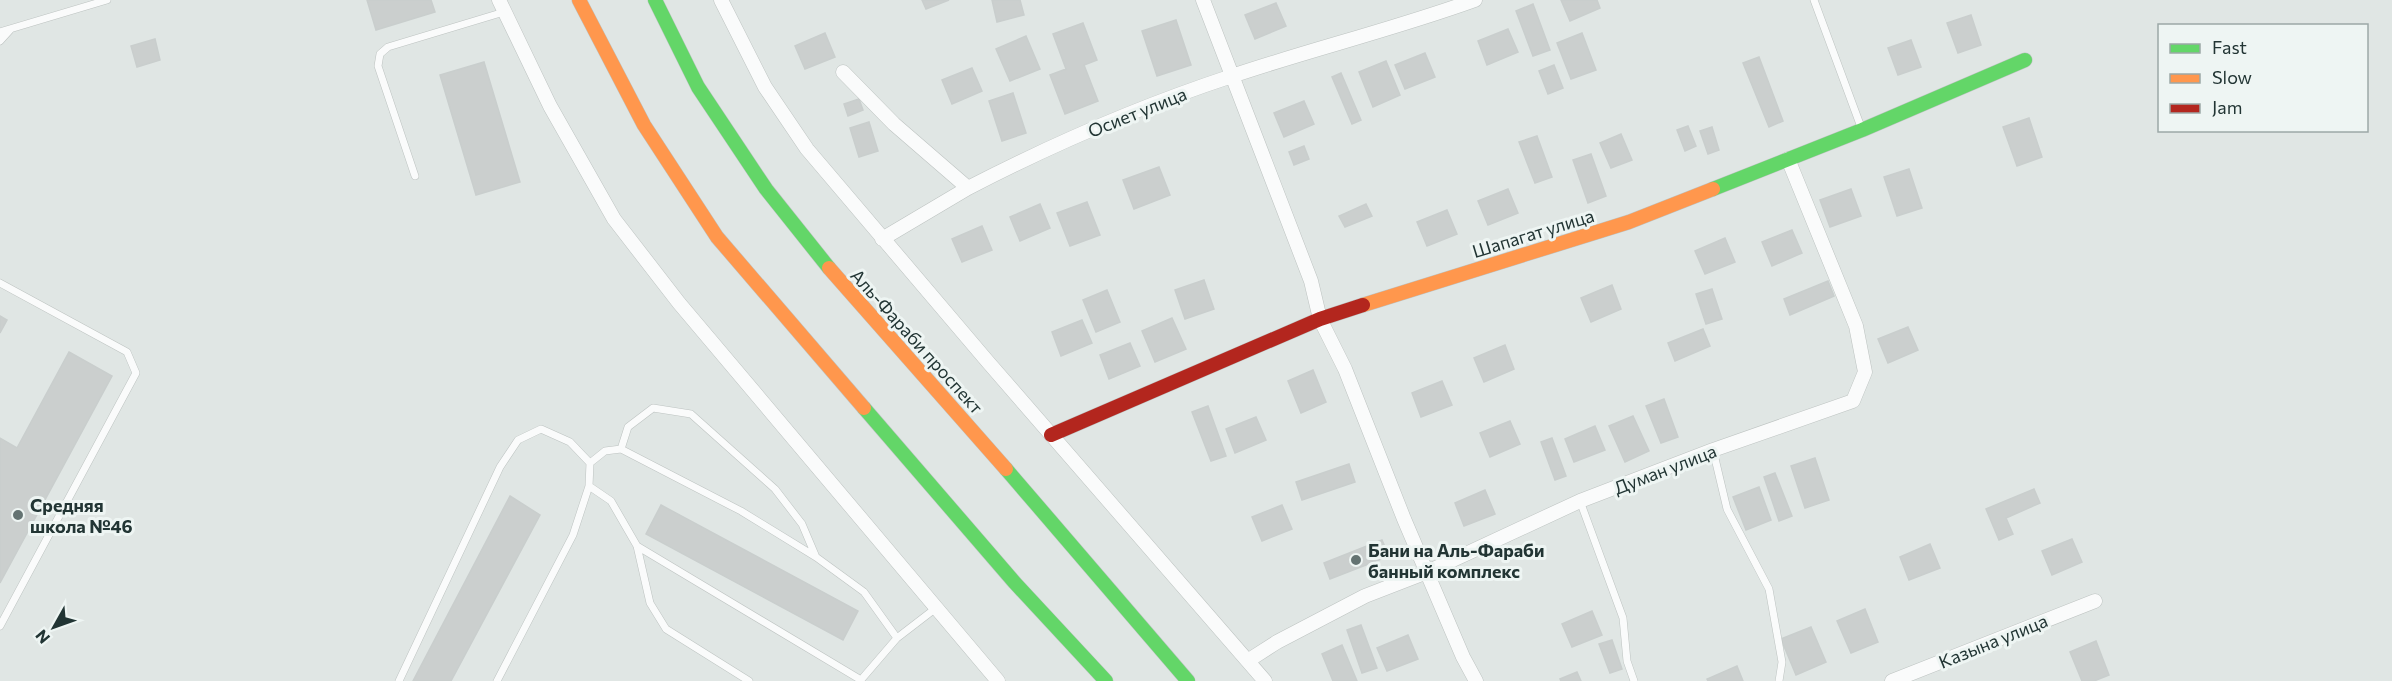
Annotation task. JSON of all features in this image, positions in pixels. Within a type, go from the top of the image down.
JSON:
[{"type":"street","points":[[579,0],[644,125],[717,237],[1016,583],[1106,681]]},
{"type":"street","name":"Аль-Фараби проспект","points":[[655,0],[698,87],[766,189],[832,272],[980,439],[1188,681]]},
{"type":"street","points":[[721,0],[765,87],[807,149],[882,239],[1265,681]]},
{"type":"street","points":[[1203,0],[1311,281],[1320,319],[1345,369],[1462,657],[1476,681]]},
{"type":"street","name":"Осиет улица","points":[[882,239],[968,188],[1108,121],[1231,76],[1429,17],[1475,0]]},
{"type":"street","points":[[502,6],[550,106],[614,219],[679,303],[998,681]]},
{"type":"street","name":"Шапагат улица","points":[[1051,435],[1320,319],[1629,222],[1862,130],[2025,60]]},
{"type":"street","points":[[843,72],[894,124],[968,188]]},
{"type":"street","name":"Думан улица","points":[[1249,660],[1365,596],[1427,572],[1580,501],[1713,450],[1853,401],[1865,372],[1856,326],[1788,159]]},
{"type":"street","name":"Казына улица","points":[[1892,681],[2095,601]]},
{"type":"lane","points":[[0,32],[106,0]]},
{"type":"lane","points":[[1814,0],[1862,130]]},
{"type":"lane","points":[[416,176],[378,66],[380,54],[388,47],[502,6]]},
{"type":"lane","points":[[0,41],[10,30]]},
{"type":"lane","points":[[0,283],[127,352],[136,373],[0,626]]},
{"type":"lane","points":[[621,449],[628,427],[653,408],[691,414],[775,489],[802,524],[816,557]]},
{"type":"lane","points":[[399,681],[500,467],[518,440],[540,429],[570,442],[590,463]]},
{"type":"lane","points":[[497,681],[554,575],[580,516],[589,486],[590,463],[605,451],[621,449],[741,511],[816,557],[864,592],[897,638]]},
{"type":"lane","points":[[1713,450],[1727,509],[1769,589],[1782,662],[1779,681]]},
{"type":"lane","points":[[589,486],[611,501],[637,546],[650,603],[666,628],[749,681]]},
{"type":"lane","points":[[1580,501],[1623,618],[1628,661],[1634,681]]},
{"type":"lane","points":[[637,546],[861,681],[897,638],[936,608]]},
{"type":"building","points":[[367,0],[431,0],[435,12],[376,30]]},
{"type":"building","points":[[922,0],[949,0],[926,9]]},
{"type":"building","points":[[992,0],[1020,0],[1024,15],[997,22]]},
{"type":"building","points":[[1561,0],[1597,0],[1600,8],[1570,21]]},
{"type":"building","points":[[1276,3],[1286,26],[1255,39],[1245,15]]},
{"type":"building","points":[[1533,4],[1550,50],[1533,56],[1516,11]]},
{"type":"building","points":[[1971,15],[1981,45],[1958,53],[1947,23]]},
{"type":"building","points":[[1176,20],[1191,65],[1157,76],[1142,31]]},
{"type":"building","points":[[1083,23],[1097,60],[1084,65],[1098,101],[1065,114],[1050,75],[1066,69],[1053,34]]},
{"type":"building","points":[[1508,29],[1518,52],[1487,65],[1478,41]]},
{"type":"building","points":[[825,33],[835,57],[805,69],[795,46]]},
{"type":"building","points":[[1582,33],[1596,70],[1571,79],[1557,43]]},
{"type":"building","points":[[1026,36],[1040,69],[1010,81],[996,49]]},
{"type":"building","points":[[155,39],[160,60],[137,67],[131,46]]},
{"type":"building","points":[[1911,40],[1921,67],[1898,75],[1888,48]]},
{"type":"building","points":[[1425,53],[1435,77],[1405,89],[1395,65]]},
{"type":"building","points":[[1759,57],[1783,121],[1769,127],[1743,63]]},
{"type":"building","points":[[1386,61],[1400,95],[1373,107],[1359,72]]},
{"type":"building","points":[[484,62],[520,182],[476,195],[440,75]]},
{"type":"building","points":[[1554,65],[1563,88],[1548,94],[1539,71]]},
{"type":"building","points":[[972,68],[982,91],[952,104],[942,80]]},
{"type":"building","points":[[1341,73],[1361,120],[1352,124],[1332,77]]},
{"type":"building","points":[[1013,93],[1026,133],[1002,141],[989,101]]},
{"type":"building","points":[[859,99],[863,110],[848,116],[844,104]]},
{"type":"building","points":[[1304,101],[1314,124],[1284,137],[1274,113]]},
{"type":"building","points":[[2029,118],[2042,157],[2017,166],[2003,127]]},
{"type":"building","points":[[869,122],[878,151],[859,157],[850,128]]},
{"type":"building","points":[[1688,126],[1696,146],[1685,151],[1677,130]]},
{"type":"building","points":[[1712,127],[1719,150],[1708,154],[1700,131]]},
{"type":"building","points":[[1621,134],[1632,160],[1611,168],[1600,143]]},
{"type":"building","points":[[1537,136],[1552,177],[1535,183],[1519,142]]},
{"type":"building","points":[[1304,146],[1309,159],[1294,165],[1289,152]]},
{"type":"building","points":[[1591,154],[1606,196],[1588,203],[1573,160]]},
{"type":"building","points":[[1159,167],[1170,195],[1134,209],[1123,180]]},
{"type":"building","points":[[1909,169],[1922,208],[1897,216],[1884,177]]},
{"type":"building","points":[[1508,189],[1518,213],[1488,225],[1478,201]]},
{"type":"building","points":[[1851,189],[1861,216],[1830,227],[1820,200]]},
{"type":"building","points":[[1087,202],[1100,235],[1070,246],[1057,213]]},
{"type":"building","points":[[1040,204],[1050,228],[1020,241],[1010,217]]},
{"type":"building","points":[[1366,204],[1372,216],[1345,227],[1339,216]]},
{"type":"building","points":[[1447,210],[1457,234],[1427,246],[1417,222]]},
{"type":"building","points":[[982,226],[992,250],[962,262],[952,239]]},
{"type":"building","points":[[1792,230],[1802,253],[1772,266],[1762,242]]},
{"type":"building","points":[[1725,238],[1735,262],[1705,274],[1695,251]]},
{"type":"building","points":[[1204,280],[1214,309],[1185,319],[1175,290]]},
{"type":"building","points":[[1828,281],[1834,296],[1790,315],[1784,299]]},
{"type":"building","points":[[1612,285],[1621,309],[1591,322],[1581,298]]},
{"type":"building","points":[[1712,289],[1722,319],[1706,324],[1696,294]]},
{"type":"building","points":[[1107,290],[1120,322],[1096,332],[1083,300]]},
{"type":"building","points":[[0,316],[7,320],[0,333]]},
{"type":"building","points":[[1172,318],[1186,349],[1155,362],[1142,331]]},
{"type":"building","points":[[1082,320],[1092,343],[1061,356],[1052,332]]},
{"type":"building","points":[[1908,327],[1918,350],[1888,363],[1878,339]]},
{"type":"building","points":[[1703,329],[1710,346],[1675,361],[1668,343]]},
{"type":"building","points":[[1130,343],[1140,366],[1109,379],[1100,355]]},
{"type":"building","points":[[1505,345],[1514,369],[1484,382],[1474,358]]},
{"type":"building","name":"Средняя школа №46","points":[[69,352],[112,376],[0,583],[0,438],[17,448]]},
{"type":"building","points":[[1313,370],[1326,402],[1301,413],[1288,381]]},
{"type":"building","points":[[1442,381],[1452,405],[1421,417],[1412,393]]},
{"type":"building","points":[[1664,399],[1678,437],[1661,443],[1646,406]]},
{"type":"building","points":[[1208,406],[1226,456],[1211,461],[1192,412]]},
{"type":"building","points":[[1633,416],[1649,451],[1625,462],[1609,426]]},
{"type":"building","points":[[1256,417],[1266,440],[1235,453],[1226,429]]},
{"type":"building","points":[[1510,421],[1520,444],[1490,457],[1480,433]]},
{"type":"building","points":[[1595,426],[1605,450],[1574,462],[1565,439]]},
{"type":"building","points":[[1552,438],[1566,476],[1555,480],[1541,442]]},
{"type":"building","points":[[1815,458],[1829,500],[1805,508],[1791,466]]},
{"type":"building","points":[[1349,464],[1355,482],[1302,500],[1296,482]]},
{"type":"building","points":[[1775,473],[1792,516],[1779,521],[1764,477]]},
{"type":"building","points":[[1759,487],[1771,520],[1746,530],[1733,497]]},
{"type":"building","points":[[2034,489],[2040,503],[2006,518],[2013,534],[1999,540],[1986,509]]},
{"type":"building","points":[[1485,490],[1495,514],[1464,526],[1455,503]]},
{"type":"building","points":[[510,496],[540,515],[451,681],[413,681]]},
{"type":"building","points":[[661,505],[858,611],[843,640],[646,534]]},
{"type":"building","points":[[1282,505],[1292,529],[1262,541],[1252,517]]},
{"type":"building","points":[[2072,539],[2082,562],[2052,575],[2042,551]]},
{"type":"building","name":"Бани на Аль-Фараби банный комплекс","points":[[1382,540],[1389,556],[1330,579],[1324,563]]},
{"type":"building","points":[[1930,544],[1940,568],[1909,580],[1900,557]]},
{"type":"building","points":[[1865,609],[1878,642],[1851,653],[1837,621]]},
{"type":"building","points":[[1592,611],[1602,635],[1572,647],[1562,624]]},
{"type":"building","points":[[1361,625],[1377,668],[1362,673],[1347,630]]},
{"type":"building","points":[[1811,627],[1826,662],[1796,675],[1781,639]]},
{"type":"building","points":[[1408,635],[1418,659],[1387,671],[1377,648]]},
{"type":"building","points":[[1612,640],[1622,669],[1610,673],[1599,644]]},
{"type":"building","points":[[2096,641],[2109,675],[2094,681],[2082,681],[2070,652]]},
{"type":"building","points":[[1342,645],[1357,681],[1333,681],[1322,654]]},
{"type":"building","points":[[1737,666],[1743,681],[1708,681],[1707,679]]},
{"type":"building","points":[[1577,672],[1581,681],[1561,681],[1560,679]]},
{"type":"traffic: fast","points":[[655,0],[698,87],[766,189],[829,268]]},
{"type":"traffic: fast","points":[[1713,189],[1862,130],[2025,60]]},
{"type":"traffic: fast","points":[[864,408],[1015,583],[1106,681]]},
{"type":"traffic: fast","points":[[1006,469],[1188,681]]},
{"type":"traffic: slow","points":[[579,0],[644,125],[717,237],[864,408]]},
{"type":"traffic: slow","points":[[1363,305],[1629,222],[1713,189]]},
{"type":"traffic: slow","points":[[829,268],[1006,469]]},
{"type":"traffic: jam","points":[[1051,435],[1320,319],[1363,305]]},
{"type":"place","name":"Средняя школа №46","points":[[18,515]]},
{"type":"place","name":"Бани на Аль-Фараби банный комплекс","points":[[1356,560]]}]
